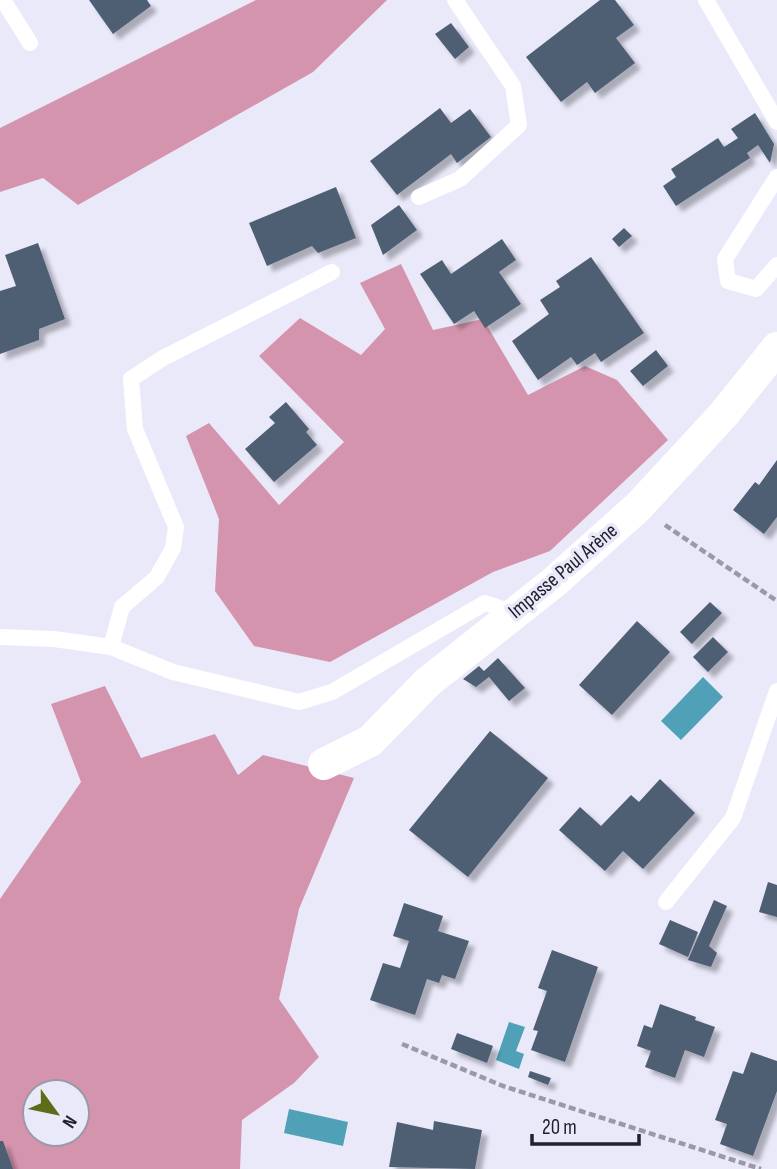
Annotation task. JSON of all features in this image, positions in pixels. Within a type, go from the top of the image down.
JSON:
[{"type":"street","name":"Impasse Paul Arène","points":[[324,764],[370,741],[428,682],[515,613],[638,507],[723,415],[777,348]]},
{"type":"lane","points":[[3,0],[30,43]]},
{"type":"lane","points":[[419,197],[460,179],[519,125],[513,86],[455,0]]},
{"type":"lane","points":[[706,0],[777,122]]},
{"type":"lane","points":[[777,177],[724,259],[728,281],[756,289],[777,265]]},
{"type":"lane","points":[[111,647],[122,607],[157,578],[173,548],[176,527],[135,429],[131,379],[163,358],[332,272]]},
{"type":"lane","points":[[0,637],[54,639],[111,647],[173,672],[299,702],[332,692],[485,603],[515,613]]},
{"type":"lane","points":[[666,902],[733,818],[777,691]]},
{"type":"path","points":[[638,507],[777,601]]},
{"type":"path","points":[[402,1044],[503,1086],[761,1169]]},
{"type":"shaded area","points":[[256,0],[387,0],[313,72],[78,205],[43,178],[0,192],[0,128]]},
{"type":"shaded area","points":[[401,264],[433,330],[483,319],[528,395],[585,366],[617,380],[668,440],[550,551],[493,572],[330,662],[254,646],[215,591],[219,519],[186,436],[209,423],[279,505],[344,442],[259,356],[300,318],[361,355],[385,329],[360,283]]},
{"type":"shaded area","points":[[105,686],[141,758],[215,734],[238,775],[263,755],[354,778],[299,909],[279,999],[319,1057],[294,1083],[242,1120],[240,1169],[0,1169],[0,899],[81,782],[51,704]]},
{"type":"water","points":[[703,677],[723,697],[681,740],[661,721]]},
{"type":"water","points":[[509,1022],[525,1027],[516,1051],[524,1054],[519,1069],[496,1060]]},
{"type":"water","points":[[289,1109],[348,1122],[343,1146],[284,1133]]},
{"type":"building","points":[[89,0],[147,0],[151,6],[113,34]]},
{"type":"building","points":[[600,0],[615,0],[634,25],[616,38],[635,63],[595,93],[587,82],[561,102],[526,57]]},
{"type":"building","points":[[451,23],[469,47],[455,59],[435,34]]},
{"type":"building","points":[[440,108],[451,123],[470,109],[491,137],[457,163],[451,154],[397,195],[370,161]]},
{"type":"building","points":[[755,113],[774,144],[770,163],[758,145],[747,153],[750,158],[676,206],[663,186],[676,177],[671,169],[718,138],[724,147],[738,138],[731,129]]},
{"type":"building","points":[[336,187],[356,238],[318,253],[312,246],[267,266],[249,223]]},
{"type":"building","points":[[399,205],[417,230],[383,255],[371,225]]},
{"type":"building","points":[[624,228],[632,236],[619,247],[612,239]]},
{"type":"building","points":[[502,239],[516,260],[499,272],[521,304],[485,328],[474,311],[454,324],[420,274],[442,260],[451,274]]},
{"type":"building","points":[[38,243],[65,319],[39,329],[39,340],[0,354],[0,291],[16,286],[5,255]]},
{"type":"building","points":[[591,257],[644,333],[601,362],[595,353],[577,365],[571,357],[538,380],[512,341],[549,314],[540,300],[560,287],[556,281]]},
{"type":"building","points":[[656,350],[668,366],[643,386],[630,371]]},
{"type":"building","points":[[286,402],[309,429],[306,432],[317,445],[274,482],[245,449],[275,423],[269,417]]},
{"type":"building","points":[[777,460],[777,517],[764,534],[733,510],[755,482],[759,485]]},
{"type":"building","points":[[710,602],[722,613],[692,644],[680,632]]},
{"type":"building","points":[[637,621],[670,652],[612,715],[579,685]]},
{"type":"building","points":[[713,637],[728,652],[708,672],[693,657]]},
{"type":"building","points":[[498,658],[525,688],[509,701],[489,677],[476,687],[463,679],[479,666],[484,671]]},
{"type":"building","points":[[490,731],[548,778],[468,877],[409,830]]},
{"type":"building","points":[[660,779],[695,813],[643,869],[623,851],[605,871],[559,830],[580,807],[601,826],[631,795],[639,802]]},
{"type":"building","points":[[768,882],[777,885],[777,917],[759,912]]},
{"type":"building","points":[[714,900],[727,906],[709,946],[717,953],[711,967],[688,960]]},
{"type":"building","points":[[404,903],[443,916],[438,931],[469,941],[455,979],[442,975],[439,983],[427,979],[415,1015],[370,1000],[383,963],[400,968],[409,941],[393,936]]},
{"type":"building","points":[[670,920],[698,932],[688,957],[659,944]]},
{"type":"building","points":[[552,950],[598,967],[565,1062],[531,1050],[538,1031],[533,1030],[547,991],[538,988]]},
{"type":"building","points":[[660,1004],[715,1027],[704,1057],[685,1050],[675,1078],[645,1067],[651,1051],[637,1046],[644,1025],[652,1028]]},
{"type":"building","points":[[457,1033],[493,1046],[487,1063],[451,1049]]},
{"type":"building","points":[[751,1052],[777,1061],[777,1091],[753,1156],[720,1144],[727,1124],[715,1120],[733,1071],[743,1074]]},
{"type":"building","points":[[530,1071],[551,1078],[548,1085],[528,1077]]},
{"type":"building","points":[[434,1121],[482,1130],[475,1169],[389,1167],[397,1122],[433,1130]]},
{"type":"building","points":[[0,1141],[3,1141],[13,1169],[0,1169]]}]
